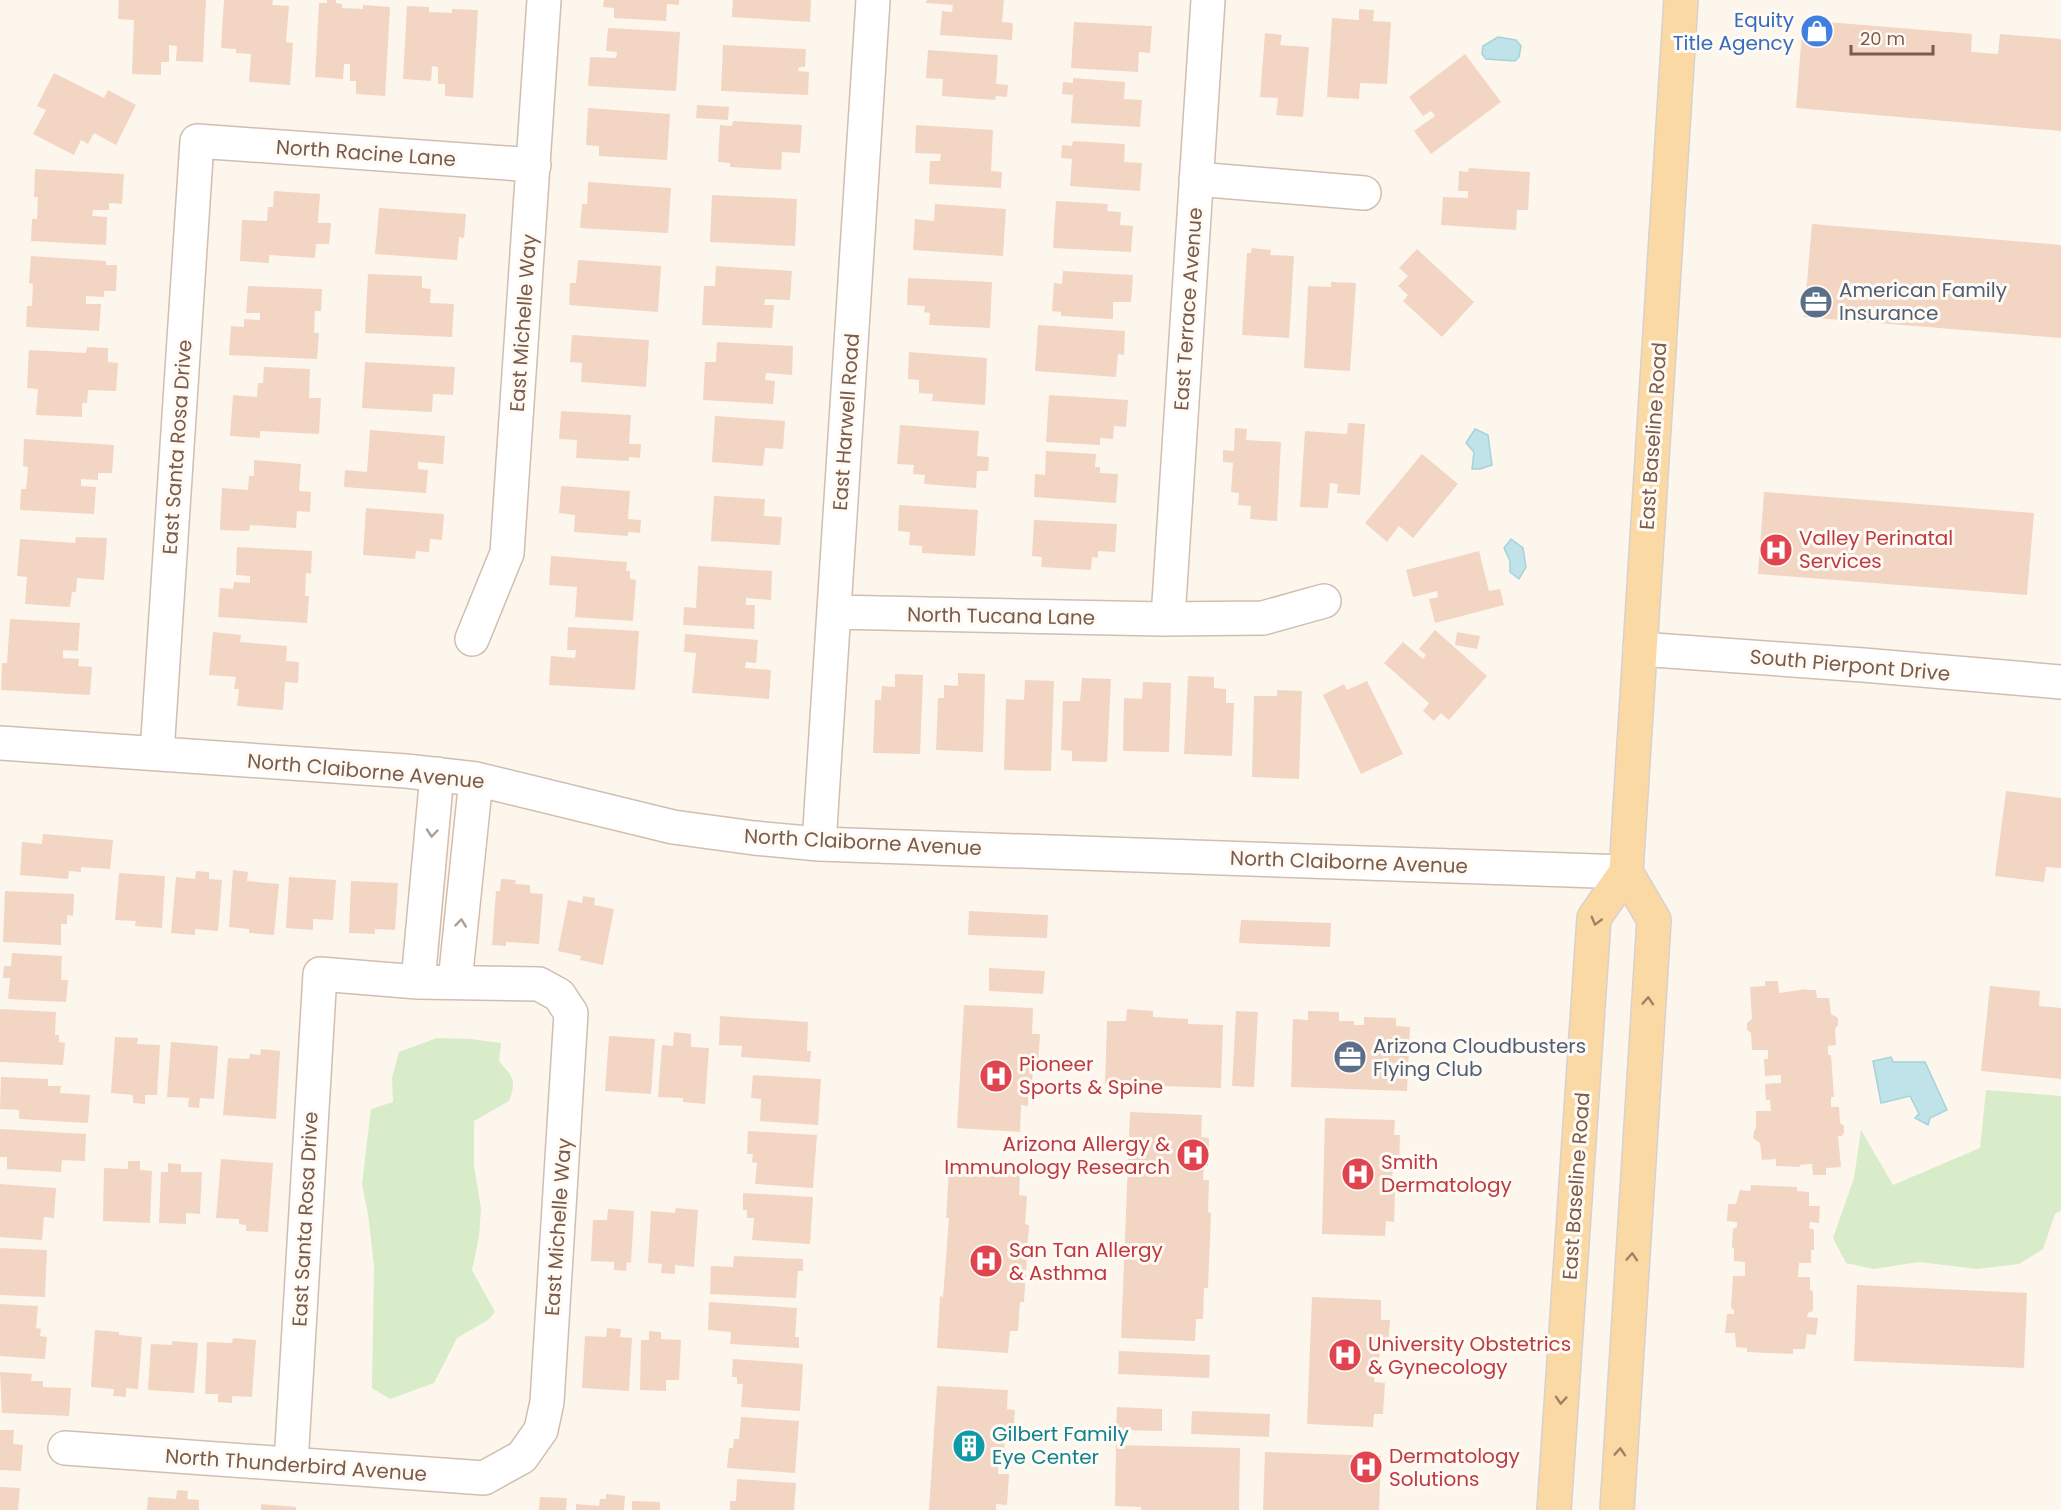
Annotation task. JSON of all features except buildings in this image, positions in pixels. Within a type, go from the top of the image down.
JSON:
[{"type":"main road","name":"East Baseline Road","points":[[1554,1510],[1594,918],[1626,872],[1681,0]]},
{"type":"main road","points":[[1617,1510],[1654,920],[1626,872]]},
{"type":"street","name":"East Michelle Way","points":[[472,639],[507,553],[544,0]]},
{"type":"street","name":"East Harwell Road","points":[[819,844],[873,0]]},
{"type":"street","name":"East Terrace Avenue","points":[[1168,618],[1208,0]]},
{"type":"street","name":"North Racine Lane","points":[[197,141],[534,165]]},
{"type":"street","name":"East Santa Rosa Drive","points":[[157,753],[197,141]]},
{"type":"street","points":[[1196,179],[1364,194]]},
{"type":"street","name":"North Tucana Lane","points":[[834,612],[1162,619],[1263,618],[1324,601]]},
{"type":"street","name":"South Pierpont Drive","points":[[1640,649],[1863,664],[2061,682]]},
{"type":"street","name":"North Claiborne Avenue","points":[[0,743],[437,774],[476,779],[673,827],[819,844],[1626,872]]},
{"type":"street","points":[[437,774],[418,982],[455,982],[476,779]]},
{"type":"street","name":"East Santa Rosa Drive","points":[[291,1464],[320,974],[418,982]]},
{"type":"street","name":"East Michelle Way","points":[[455,982],[539,984],[559,995],[572,1013],[547,1402],[541,1430],[522,1457]]},
{"type":"street","name":"North Thunderbird Avenue","points":[[65,1448],[484,1478],[522,1457]]},
{"type":"green space","points":[[437,1038],[501,1043],[499,1061],[508,1071],[513,1083],[509,1101],[474,1121],[474,1166],[481,1208],[479,1237],[472,1270],[495,1312],[488,1320],[457,1338],[434,1383],[390,1399],[372,1388],[374,1266],[362,1184],[371,1109],[393,1102],[392,1078],[399,1052]]},
{"type":"green space","points":[[1986,1090],[2061,1096],[2061,1210],[2055,1214],[2043,1249],[2019,1264],[1977,1269],[1919,1262],[1874,1269],[1846,1263],[1833,1238],[1854,1178],[1861,1130],[1893,1185],[1980,1148]]},
{"type":"water","points":[[1498,37],[1516,40],[1521,46],[1519,57],[1515,61],[1486,59],[1482,54],[1483,46]]},
{"type":"water","points":[[1475,429],[1488,435],[1492,465],[1480,469],[1472,469],[1474,452],[1466,443]]},
{"type":"water","points":[[1511,539],[1523,548],[1526,567],[1519,579],[1510,572],[1510,561],[1504,548]]},
{"type":"water","points":[[1891,1057],[1893,1062],[1925,1062],[1947,1110],[1930,1118],[1928,1125],[1915,1118],[1919,1114],[1910,1096],[1881,1103],[1873,1061]]},
{"type":"place","name":"Equity Title Agency","points":[[1817,31]]},
{"type":"place","name":"American Family Insurance","points":[[1816,302]]},
{"type":"place","name":"Valley Perinatal Services","points":[[1776,550]]},
{"type":"place","name":"Arizona Cloudbusters Flying Club","points":[[1350,1057]]},
{"type":"place","name":"Pioneer Sports & Spine","points":[[996,1076]]},
{"type":"place","name":"Arizona Allergy & Immunology Research","points":[[1193,1155]]},
{"type":"place","name":"Smith Dermatology","points":[[1358,1174]]},
{"type":"place","name":"San Tan Allergy & Asthma","points":[[986,1261]]},
{"type":"place","name":"University Obstetrics & Gynecology","points":[[1345,1355]]},
{"type":"place","name":"Gilbert Family Eye Center","points":[[969,1446]]},
{"type":"place","name":"Dermatology Solutions","points":[[1366,1467]]}]
